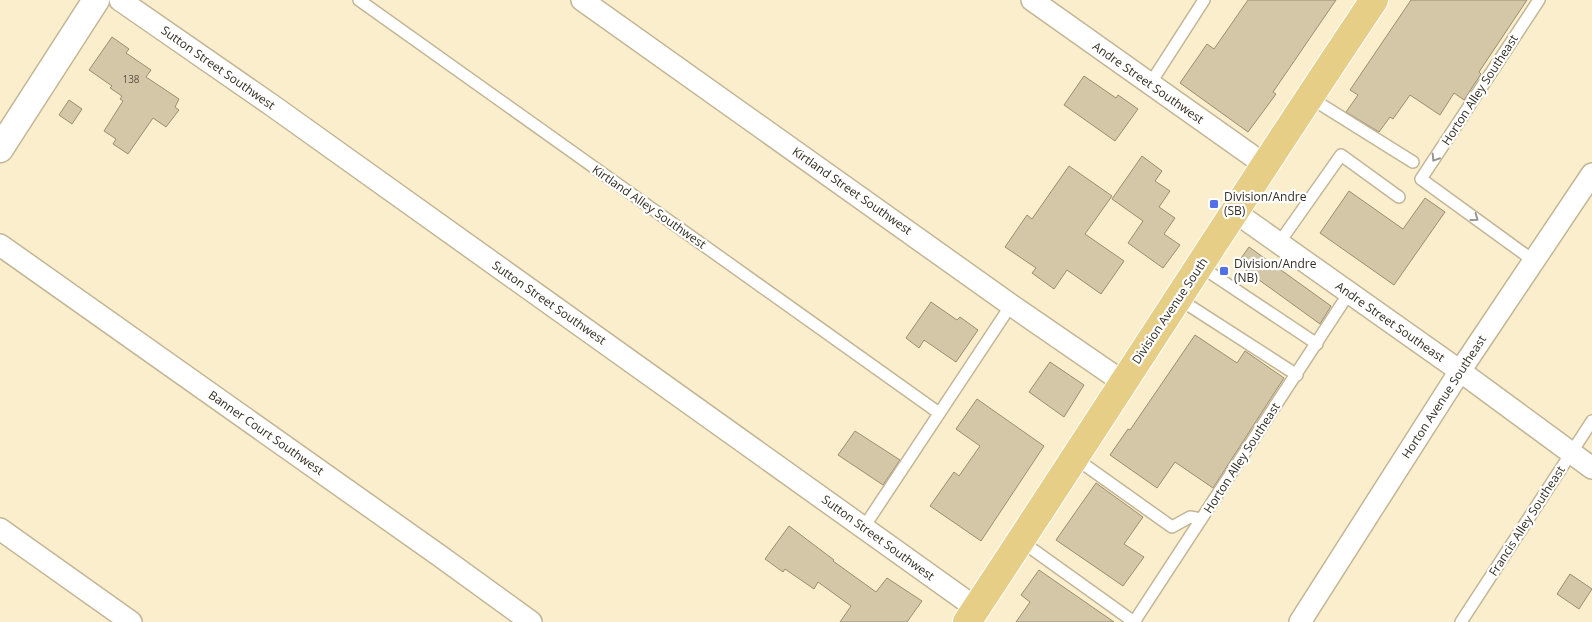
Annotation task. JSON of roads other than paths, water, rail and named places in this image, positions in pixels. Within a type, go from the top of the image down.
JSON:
[{"type":"main road","name":"Division Avenue South","points":[[971,615],[1374,0]]},
{"type":"street","points":[[0,149],[96,0]]},
{"type":"street","name":"Sutton Street Southwest","points":[[120,0],[281,112],[864,527],[971,615]]},
{"type":"street","name":"Kirtland Street Southwest","points":[[582,0],[1122,382]]},
{"type":"street","name":"Andre Street Southwest","points":[[1032,0],[1265,165]]},
{"type":"street","name":"Horton Avenue Southeast","points":[[1300,622],[1460,371],[1592,174]]},
{"type":"street","name":"Andre Street Southeast","points":[[1235,212],[1460,371],[1592,468]]},
{"type":"street","name":"Banner Court Southwest","points":[[0,245],[531,622]]},
{"type":"street","points":[[0,529],[131,622]]},
{"type":"lane","name":"Kirtland Alley Southwest","points":[[359,0],[939,413]]},
{"type":"lane","points":[[1150,84],[1204,0]]},
{"type":"lane","name":"Horton Alley Southeast","points":[[1534,261],[1421,179],[1539,0]]},
{"type":"lane","points":[[1309,97],[1413,162]]},
{"type":"lane","points":[[1279,243],[1341,155],[1399,197]]},
{"type":"lane","points":[[1200,266],[1317,344]]},
{"type":"lane","name":"Horton Alley Southeast","points":[[1134,622],[1349,293]]},
{"type":"lane","points":[[1179,299],[1297,375]]},
{"type":"lane","points":[[864,527],[1011,305]]},
{"type":"lane","name":"Francis Alley Southeast","points":[[1461,622],[1592,421]]},
{"type":"lane","points":[[1075,458],[1172,527],[1190,517],[1202,520]]},
{"type":"lane","points":[[1021,541],[1134,622]]},
{"type":"place","name":"Division/Andre (SB)","points":[[1214,204]]},
{"type":"place","name":"Division/Andre (NB)","points":[[1224,271]]}]
